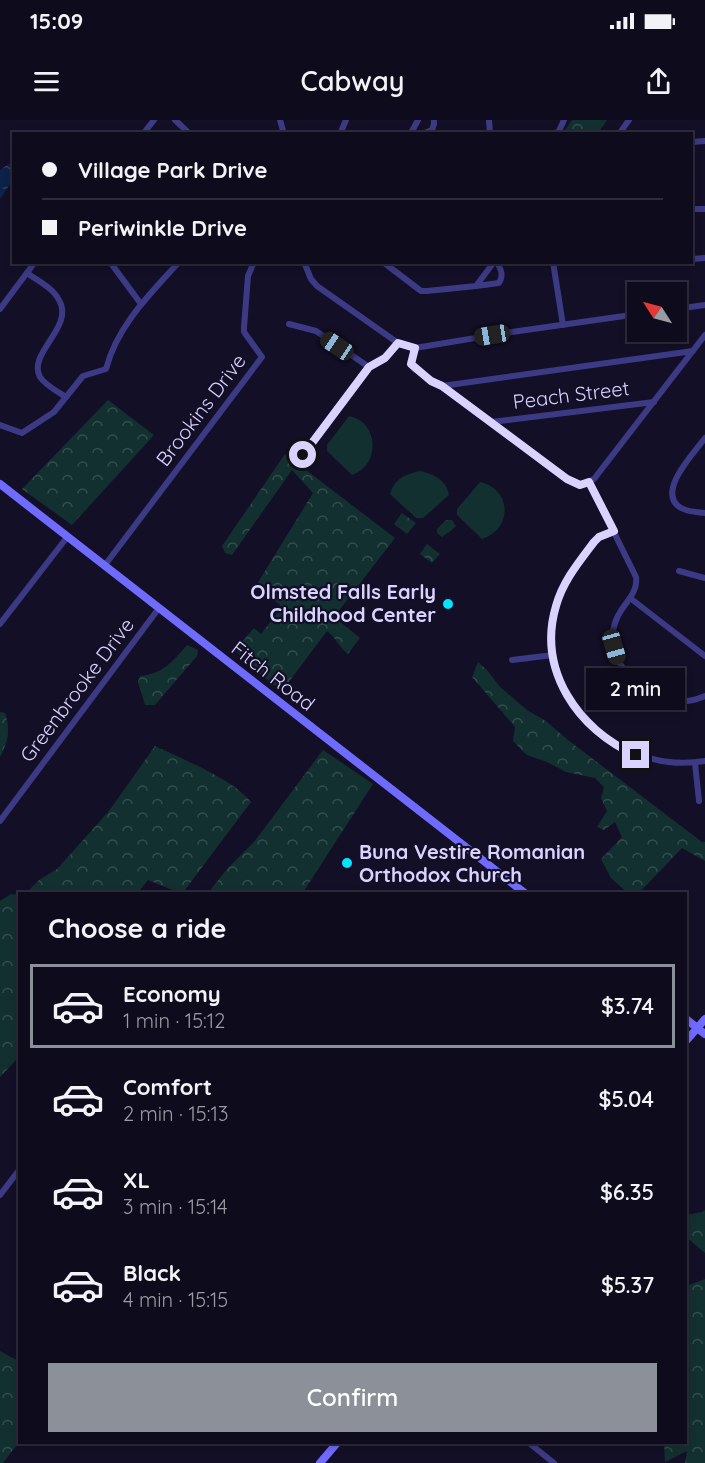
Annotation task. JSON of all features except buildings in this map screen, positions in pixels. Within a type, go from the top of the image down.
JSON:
[{"type":"street","points":[[145,132],[154,120]]},
{"type":"street","points":[[176,120],[188,132]]},
{"type":"street","points":[[427,132],[432,130],[434,120]]},
{"type":"street","points":[[0,309],[34,264]]},
{"type":"street","points":[[111,264],[141,304]]},
{"type":"street","points":[[0,425],[22,433],[54,412],[83,376],[92,371],[106,369],[116,340],[141,304],[177,264]]},
{"type":"street","name":"Brookins Drive","points":[[105,565],[262,357],[244,332],[248,276],[253,264]]},
{"type":"street","points":[[305,264],[311,279],[317,286],[398,343],[415,348],[627,316]]},
{"type":"street","points":[[386,264],[421,291],[499,283],[502,273],[497,264]]},
{"type":"street","points":[[476,286],[494,264]]},
{"type":"street","points":[[553,264],[563,325]]},
{"type":"street","points":[[27,273],[60,300],[63,310],[60,323],[42,355],[38,369],[41,378],[66,397]]},
{"type":"street","points":[[687,307],[705,305]]},
{"type":"street","points":[[289,324],[315,331],[369,367]]},
{"type":"street","points":[[415,348],[411,364],[431,381],[442,386],[567,479],[580,485],[594,479],[705,335]]},
{"type":"street","points":[[303,455],[369,367],[385,358],[398,343]]},
{"type":"street","points":[[442,386],[693,351]]},
{"type":"street","name":"Peach Street","points":[[491,422],[654,402]]},
{"type":"street","points":[[705,438],[703,447],[675,480],[672,489],[673,499],[680,507],[705,513]]},
{"type":"street","points":[[589,482],[636,577],[636,587],[620,612],[613,634],[614,647],[622,669],[636,683],[660,699],[680,702],[692,701],[705,696]]},
{"type":"street","name":"Fitch Road","points":[[0,484],[523,892]]},
{"type":"street","points":[[614,531],[599,537],[594,542],[568,577],[561,593],[552,622],[553,655],[558,677],[568,699],[585,720],[598,732],[627,751],[669,763],[705,761]]},
{"type":"street","points":[[0,624],[68,536]]},
{"type":"street","points":[[679,571],[705,578]]},
{"type":"street","points":[[630,598],[705,656]]},
{"type":"street","name":"Greenbrooke Drive","points":[[0,821],[159,608]]},
{"type":"street","points":[[512,660],[553,655]]},
{"type":"street","points":[[694,763],[699,801]]},
{"type":"street","points":[[687,1040],[705,1019]]},
{"type":"street","points":[[687,1020],[705,1034]]},
{"type":"street","points":[[0,1195],[18,1172]]},
{"type":"street","points":[[320,1463],[336,1444]]},
{"type":"street","points":[[530,1444],[554,1463]]},
{"type":"green space","points":[[572,120],[607,120],[599,132],[566,132],[565,130]]},
{"type":"green space","points":[[108,400],[154,435],[72,525],[22,489]]},
{"type":"green space","points":[[349,416],[366,426],[373,444],[368,462],[352,475],[327,451],[327,445]]},
{"type":"green space","points":[[285,454],[395,538],[334,617],[360,638],[348,654],[327,631],[282,691],[255,670],[235,650],[254,628],[261,634],[282,607],[257,584],[313,493],[292,470],[232,555],[225,553],[222,546]]},
{"type":"green space","points":[[420,471],[439,478],[449,495],[423,518],[416,518],[390,494],[394,484],[401,478]]},
{"type":"green space","points":[[480,482],[491,486],[498,492],[505,509],[499,527],[482,539],[457,515],[457,509]]},
{"type":"green space","points":[[402,513],[416,523],[407,534],[394,524]]},
{"type":"green space","points":[[446,520],[452,520],[456,526],[442,537],[437,533],[437,529]]},
{"type":"green space","points":[[427,544],[440,554],[432,563],[420,554]]},
{"type":"green space","points":[[187,645],[198,650],[197,656],[155,705],[145,705],[138,682],[140,676],[161,670],[172,662]]},
{"type":"green space","points":[[478,662],[500,687],[527,710],[546,721],[702,842],[705,842],[705,861],[682,848],[640,892],[627,892],[611,878],[601,859],[622,837],[615,822],[604,830],[597,827],[607,811],[601,798],[604,787],[595,778],[566,772],[527,755],[513,741],[515,727],[472,677]]},
{"type":"green space","points":[[0,712],[5,713],[8,730],[7,741],[0,757]]},
{"type":"green space","points":[[155,746],[232,785],[251,802],[184,892],[177,892],[148,880],[139,892],[27,892],[39,880],[57,869],[109,811]]},
{"type":"green space","points":[[323,750],[373,784],[303,892],[209,892],[254,842]]},
{"type":"green space","points":[[11,894],[18,895],[18,1058],[0,1077],[0,901]]},
{"type":"green space","points":[[705,1210],[705,1253],[687,1238],[687,1215]]},
{"type":"green space","points":[[705,1279],[705,1463],[685,1463],[687,1451],[665,1462],[664,1444],[687,1444],[687,1286]]},
{"type":"green space","points":[[0,1351],[18,1361],[18,1443],[3,1463],[0,1463]]},
{"type":"water","points":[[12,162],[12,181],[0,199],[0,170]]},
{"type":"place","name":"Olmsted Falls Early Childhood Center","points":[[448,604]]},
{"type":"place","name":"Buna Vestire Romanian Orthodox Church","points":[[347,863]]},
{"type":"route","points":[[303,455],[369,367],[385,358],[398,343],[415,348],[411,359],[414,369],[442,386],[567,479],[580,485],[589,482],[614,531],[599,537],[568,577],[552,622],[553,655],[562,686],[576,710],[598,732],[636,755]]}]
